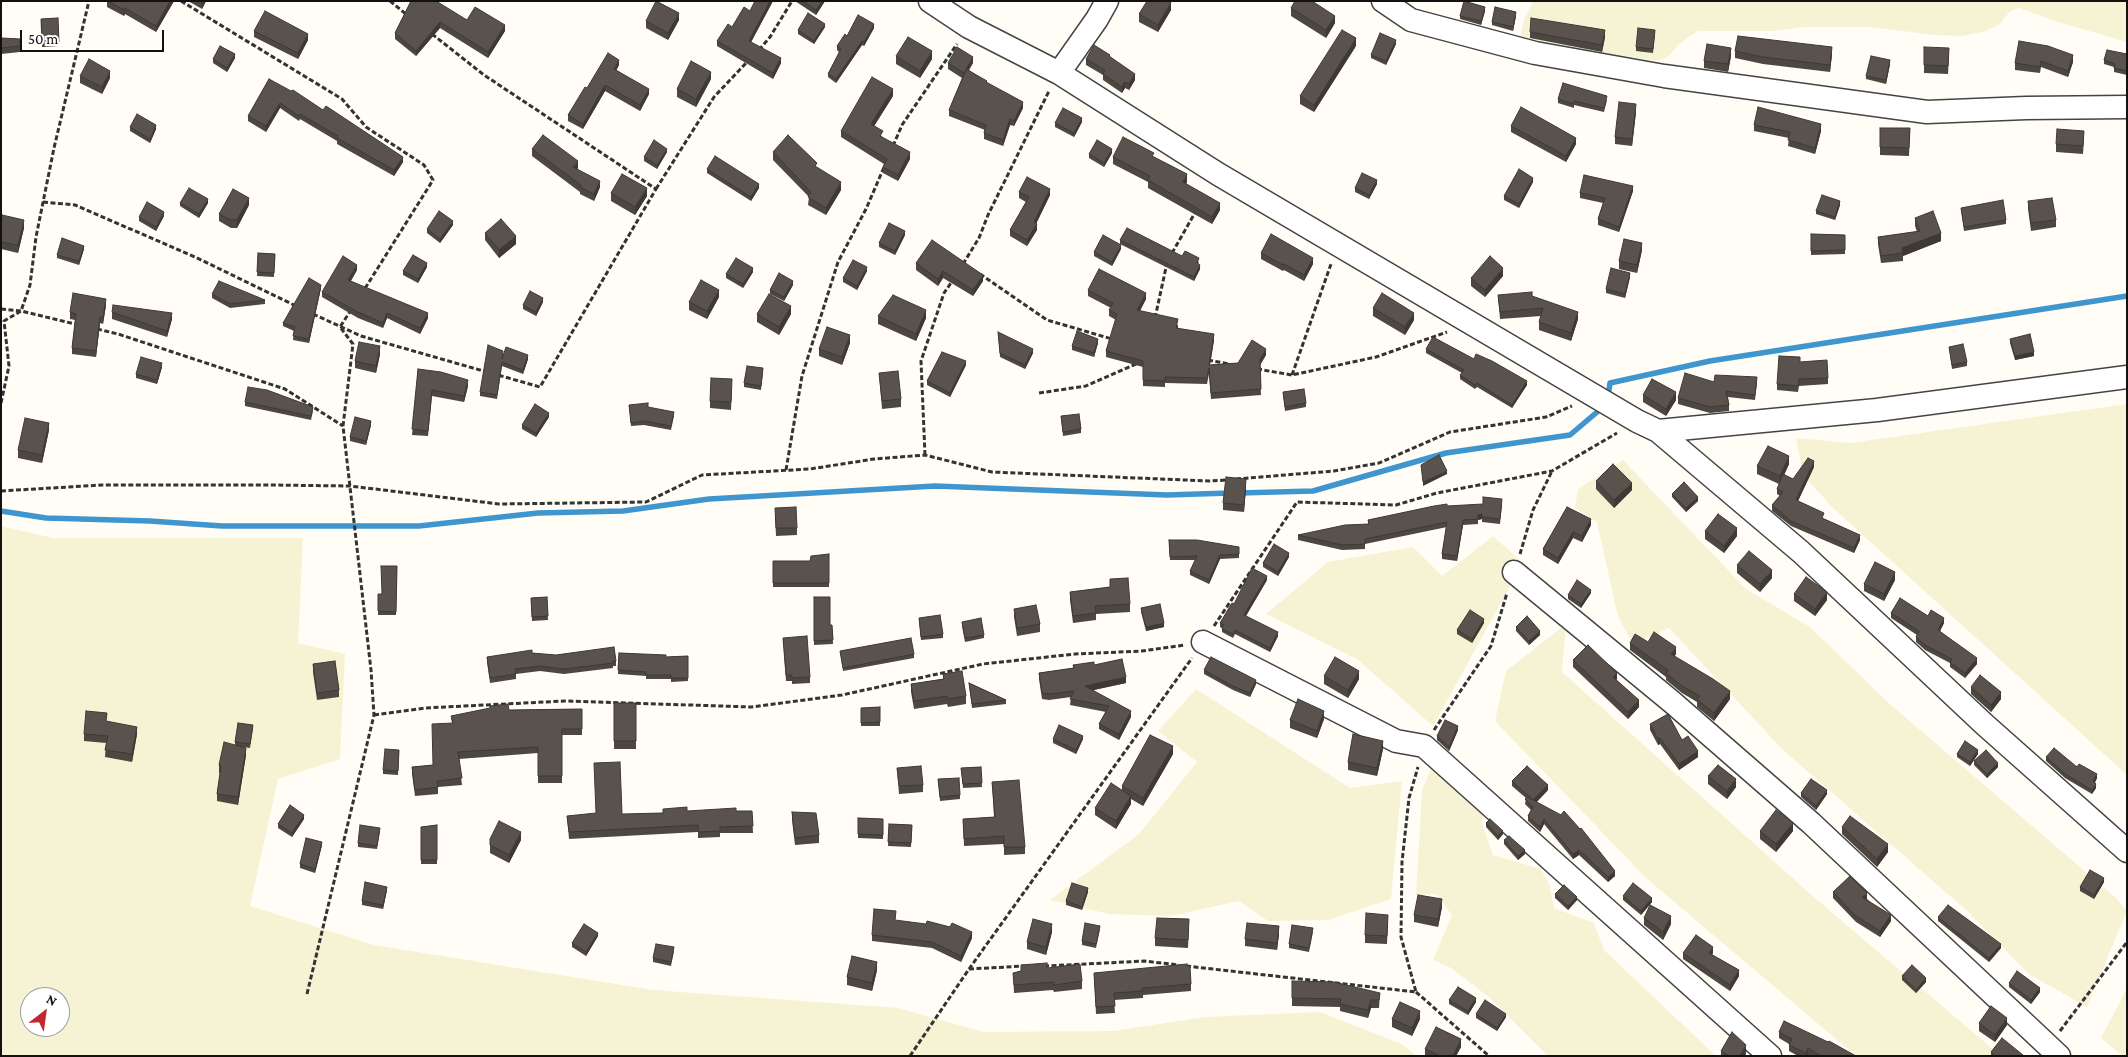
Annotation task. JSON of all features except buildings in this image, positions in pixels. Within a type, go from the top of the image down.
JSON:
[{"type":"street","points":[[930,1],[969,27],[1059,72],[1218,174],[1595,397],[1658,431],[1801,552],[1984,724],[2127,851]]},
{"type":"street","points":[[1059,72],[1097,19],[1107,1]]},
{"type":"street","points":[[1383,1],[1411,20],[1536,53],[1674,78],[1926,112],[2127,106]]},
{"type":"street","points":[[1658,431],[1877,410],[2127,377]]},
{"type":"street","points":[[1514,572],[1672,702],[1811,823],[2054,1051]]},
{"type":"street","points":[[1203,642],[1396,741],[1424,746],[1770,1056]]},
{"type":"path","points":[[1,404],[9,366],[4,321],[21,311],[30,285],[43,202],[89,1]]},
{"type":"path","points":[[181,1],[342,99],[366,127],[424,165],[432,180],[361,294]]},
{"type":"path","points":[[390,1],[413,20]]},
{"type":"path","points":[[758,51],[770,37],[792,1]]},
{"type":"path","points":[[891,150],[902,125],[969,27]]},
{"type":"path","points":[[429,32],[484,75],[656,189]]},
{"type":"path","points":[[306,311],[361,336],[540,387],[656,189],[714,97],[752,57]]},
{"type":"path","points":[[959,270],[979,238],[988,215],[1059,72]]},
{"type":"path","points":[[786,470],[802,376],[838,262],[866,209],[887,159]]},
{"type":"path","points":[[43,202],[75,205],[195,257],[298,306]]},
{"type":"path","points":[[1154,323],[1168,262],[1200,206]]},
{"type":"path","points":[[1292,375],[1338,245]]},
{"type":"path","points":[[964,262],[972,267]]},
{"type":"path","points":[[979,272],[1047,320],[1121,342]]},
{"type":"path","points":[[925,455],[921,361],[944,293],[954,278]]},
{"type":"path","points":[[340,327],[356,303]]},
{"type":"path","points":[[1,309],[21,311],[118,334],[286,389],[343,426]]},
{"type":"path","points":[[1254,368],[1292,375],[1376,357],[1471,324]]},
{"type":"path","points":[[306,994],[374,715],[371,670],[343,426],[352,344],[340,327]]},
{"type":"path","points":[[1039,393],[1086,386],[1146,360]]},
{"type":"path","points":[[1206,360],[1234,365]]},
{"type":"path","points":[[1,491],[102,485],[268,484],[350,486],[499,504],[646,502],[702,475],[786,470],[925,455],[992,472],[1209,481],[1334,471],[1379,463],[1450,432],[1546,417],[1595,397]]},
{"type":"path","points":[[1489,1056],[1416,992],[1401,936],[1402,862],[1409,798],[1424,746],[1491,646],[1533,510],[1552,471]]},
{"type":"path","points":[[374,715],[426,708],[565,701],[752,707],[842,695],[983,664],[1075,654],[1142,650],[1203,642]]},
{"type":"path","points":[[2054,1051],[2127,942]]},
{"type":"path","points":[[1037,966],[1144,962],[1416,992]]},
{"type":"path","points":[[969,969],[1027,966]]},
{"type":"shaded area","points":[[1530,1],[2127,1],[2127,42],[2058,22],[2019,8],[2010,11],[2000,24],[1986,31],[1963,36],[1935,35],[1870,27],[1806,27],[1775,31],[1698,31],[1679,44],[1669,56],[1658,61],[1522,40],[1521,33],[1524,20],[1532,4]]},
{"type":"shaded area","points":[[2127,404],[2127,775],[1833,508],[1803,475],[1796,438],[1850,443]]},
{"type":"shaded area","points":[[1623,460],[1746,589],[1810,627],[1892,706],[2116,898],[2127,911],[2087,1007],[2029,974],[1967,911],[1782,749],[1669,628],[1633,644],[1618,617],[1597,522],[1575,508],[1578,489]]},
{"type":"shaded area","points":[[1,526],[53,538],[303,538],[298,643],[345,654],[340,759],[278,779],[250,906],[374,945],[653,990],[898,1008],[984,1032],[1113,1031],[1205,1017],[1320,1012],[1402,1044],[1416,1056],[1,1056]]},
{"type":"shaded area","points":[[1493,536],[1523,563],[1433,726],[1357,659],[1266,614],[1328,562],[1413,547],[1442,576]]},
{"type":"shaded area","points":[[1566,624],[1562,672],[1815,898],[2001,1056],[1856,1056],[1646,878],[1495,721],[1506,671]]},
{"type":"shaded area","points":[[1196,689],[1350,788],[1402,781],[1391,899],[1328,920],[1268,921],[1239,901],[1171,916],[1109,914],[1050,900],[1139,834],[1197,762],[1158,731]]},
{"type":"shaded area","points":[[1433,764],[1487,812],[1481,820],[1493,855],[1541,869],[1550,886],[1554,908],[1594,923],[1604,950],[1716,1056],[1548,1056],[1490,998],[1451,968],[1433,960],[1452,915],[1436,894],[1416,895],[1422,790]]},
{"type":"shaded area","points":[[2127,988],[2127,1056],[2123,1056],[2101,1038]]},
{"type":"waterway","points":[[1608,397],[1610,383],[1710,361],[2127,296]]},
{"type":"waterway","points":[[1239,493],[1313,491],[1446,453],[1570,435],[1603,407]]},
{"type":"waterway","points":[[1,511],[46,518],[150,521],[222,526],[419,526],[538,513],[623,511],[709,499],[935,486],[1167,495],[1230,493]]}]
